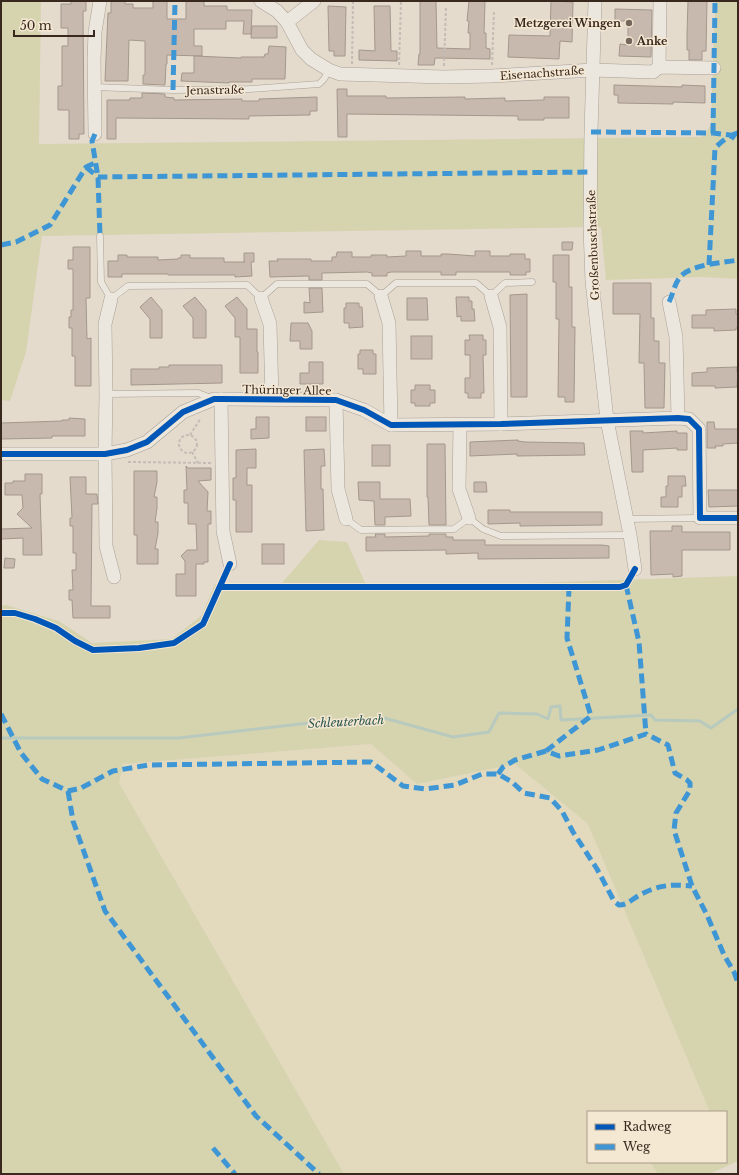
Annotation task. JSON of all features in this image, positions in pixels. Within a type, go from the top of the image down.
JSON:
[{"type":"street","points":[[95,134],[95,32],[100,1]]},
{"type":"street","name":"Eisenachstraße","points":[[261,1],[277,11],[287,22],[302,50],[311,59],[329,70],[340,74],[444,77],[492,76],[593,70]]},
{"type":"street","points":[[287,22],[314,1]]},
{"type":"street","name":"Großenbuschstraße","points":[[595,1],[591,132],[590,228],[592,281],[607,420],[627,518],[635,569]]},
{"type":"street","points":[[659,67],[660,1]]},
{"type":"street","points":[[593,70],[653,72],[659,67],[714,68]]},
{"type":"street","points":[[381,296],[389,323],[391,425]]},
{"type":"street","points":[[491,296],[500,327],[501,424]]},
{"type":"street","points":[[111,298],[105,324],[105,454],[106,546],[114,577]]},
{"type":"street","name":"Thüringer Allee","points":[[261,298],[270,324],[272,398]]},
{"type":"street","points":[[670,302],[676,337],[678,418]]},
{"type":"street","name":"Thüringer Allee","points":[[1,454],[105,454],[127,450],[147,442],[183,412],[218,399],[272,398],[336,400],[364,410],[391,425],[460,425],[607,420]]},
{"type":"street","points":[[218,399],[223,531],[230,564]]},
{"type":"street","name":"Thüringer Allee","points":[[336,400],[338,489],[346,519]]},
{"type":"street","points":[[607,420],[689,419],[699,429],[700,518],[738,518]]},
{"type":"street","points":[[460,425],[459,489],[469,518]]},
{"type":"lane","name":"Jenastraße","points":[[94,87],[174,90],[249,89],[319,84],[329,70]]},
{"type":"lane","points":[[100,236],[101,282],[111,298]]},
{"type":"lane","points":[[261,298],[277,284],[366,284],[381,296],[396,283],[476,283],[491,296],[505,283],[532,282]]},
{"type":"lane","name":"Thüringer Allee","points":[[111,298],[128,286],[247,285],[261,298]]},
{"type":"lane","name":"Thüringer Allee","points":[[106,394],[198,393],[218,399]]},
{"type":"lane","points":[[469,518],[483,529],[501,536],[630,535]]},
{"type":"lane","name":"Thüringer Allee","points":[[346,519],[361,530],[446,530],[454,529],[469,518]]},
{"type":"lane","points":[[627,518],[700,518]]},
{"type":"path","points":[[352,75],[353,1]]},
{"type":"path","points":[[399,76],[401,1]]},
{"type":"path","points":[[444,77],[446,7]]},
{"type":"path","points":[[184,436],[192,436],[196,441],[196,447],[192,451],[184,452],[180,448],[179,442],[184,436]]},
{"type":"path","points":[[192,451],[198,463]]},
{"type":"path","points":[[127,462],[221,463]]},
{"type":"shaded area","points":[[1,1],[41,1],[39,144],[702,137],[711,125],[715,1],[738,1],[738,279],[704,277],[606,280],[601,227],[42,236],[26,352],[10,401],[1,400]]},
{"type":"shaded area","points":[[319,540],[347,542],[366,585],[500,584],[738,576],[738,1161],[709,1174],[658,1174],[651,1163],[727,1163],[727,1111],[708,1111],[709,1110],[588,824],[515,764],[417,784],[371,744],[123,764],[119,783],[344,1174],[1,1174],[1,606],[6,605],[59,621],[92,643],[172,639],[202,615],[215,584],[282,583]]},
{"type":"shaded area","points":[[371,744],[417,784],[515,764],[588,824],[709,1110],[587,1111],[587,1163],[651,1163],[658,1174],[344,1174],[119,783],[123,764]]},
{"type":"building","points":[[71,1],[86,1],[86,11],[83,11],[84,134],[79,134],[79,139],[69,139],[69,110],[58,110],[58,86],[62,86],[62,46],[68,46],[68,28],[61,28],[61,4],[71,4]]},
{"type":"building","points":[[111,1],[125,1],[125,4],[133,4],[133,8],[153,8],[153,1],[167,1],[167,19],[186,19],[186,1],[204,1],[204,6],[227,6],[227,10],[252,10],[251,34],[243,34],[244,21],[226,21],[226,29],[194,29],[194,46],[202,46],[202,56],[167,55],[165,85],[143,84],[143,75],[145,75],[145,41],[129,40],[128,81],[105,81],[108,13],[111,13]]},
{"type":"building","points":[[420,1],[436,1],[437,48],[470,49],[470,33],[468,33],[469,21],[467,21],[469,1],[485,1],[484,33],[486,33],[486,48],[490,49],[490,59],[435,58],[434,65],[418,65],[420,54]]},
{"type":"building","points":[[551,1],[573,2],[572,42],[560,41],[559,59],[508,57],[509,35],[550,36]]},
{"type":"building","points":[[688,1],[707,1],[706,51],[702,51],[702,60],[689,60],[689,50],[687,50]]},
{"type":"building","points":[[328,6],[346,7],[345,56],[334,56],[334,51],[329,51]]},
{"type":"building","points":[[374,6],[390,6],[391,51],[397,51],[397,61],[359,60],[359,50],[375,51]]},
{"type":"building","points":[[615,9],[652,10],[651,57],[619,56],[620,44],[628,45],[628,21],[615,21]]},
{"type":"building","points":[[252,26],[277,26],[277,38],[251,38]]},
{"type":"building","points":[[269,46],[286,47],[285,79],[252,79],[252,82],[229,83],[181,81],[182,73],[194,73],[194,56],[241,58],[264,57],[265,54],[268,54]]},
{"type":"building","points":[[614,85],[682,87],[682,85],[705,86],[705,103],[618,103],[618,95],[614,95]]},
{"type":"building","points":[[337,89],[347,89],[347,96],[386,96],[386,98],[505,98],[505,101],[544,100],[544,97],[569,97],[569,118],[518,120],[518,116],[347,114],[347,137],[338,137]]},
{"type":"building","points":[[142,93],[165,94],[165,97],[174,98],[174,100],[242,99],[242,101],[259,101],[259,99],[317,97],[317,111],[310,111],[310,115],[249,116],[249,119],[116,118],[116,139],[107,139],[107,100],[130,100],[130,98],[142,98]]},
{"type":"building","points":[[562,242],[573,242],[572,250],[562,250]]},
{"type":"building","points":[[73,247],[90,247],[90,298],[86,298],[87,339],[91,338],[91,386],[75,386],[75,356],[72,356],[72,328],[69,328],[69,317],[71,317],[71,310],[73,310],[73,269],[68,269],[68,260],[73,260]]},
{"type":"building","points":[[406,251],[421,251],[421,256],[441,256],[441,254],[448,254],[475,256],[475,251],[490,251],[490,256],[525,254],[525,259],[530,259],[530,272],[526,272],[526,275],[510,275],[510,272],[456,272],[456,275],[441,275],[441,272],[391,272],[387,273],[387,276],[372,276],[372,273],[367,272],[322,273],[322,280],[309,280],[309,276],[270,277],[269,261],[278,261],[277,259],[311,259],[311,261],[332,261],[332,257],[336,257],[337,252],[352,252],[352,257],[387,255],[387,257],[406,256]]},
{"type":"building","points":[[244,253],[254,253],[254,262],[251,262],[252,276],[235,277],[235,275],[122,274],[122,277],[108,277],[108,261],[118,261],[118,255],[127,255],[127,257],[158,257],[158,260],[178,259],[181,258],[181,255],[190,255],[190,258],[224,258],[224,262],[244,262]]},
{"type":"building","points":[[553,255],[569,255],[569,287],[572,287],[572,327],[575,327],[574,402],[565,402],[565,397],[558,397],[559,319],[556,319],[556,282],[553,282]]},
{"type":"building","points":[[613,283],[651,283],[651,318],[654,318],[654,341],[659,341],[659,363],[665,363],[664,408],[645,408],[644,363],[639,363],[640,314],[613,314]]},
{"type":"building","points":[[309,288],[322,288],[323,312],[304,313],[304,302],[310,303]]},
{"type":"building","points":[[527,294],[527,397],[511,397],[510,295]]},
{"type":"building","points":[[151,297],[162,310],[162,338],[150,338],[150,319],[140,307]]},
{"type":"building","points":[[195,297],[206,310],[206,338],[193,338],[193,318],[183,306]]},
{"type":"building","points":[[237,297],[247,309],[247,329],[257,329],[258,373],[240,373],[240,337],[235,337],[235,318],[225,306]]},
{"type":"building","points":[[456,297],[469,297],[469,301],[472,301],[472,309],[474,309],[475,321],[461,321],[461,316],[457,317]]},
{"type":"building","points":[[407,298],[427,298],[428,320],[407,320]]},
{"type":"building","points":[[346,303],[359,303],[359,307],[362,307],[363,327],[349,328],[349,323],[344,323],[344,308],[346,308]]},
{"type":"building","points":[[736,309],[736,314],[738,314],[738,328],[736,328],[736,330],[714,331],[714,328],[692,328],[692,315],[706,315],[706,310]]},
{"type":"building","points":[[291,323],[308,323],[312,331],[312,349],[300,349],[300,341],[290,341]]},
{"type":"building","points":[[469,335],[483,335],[483,340],[486,340],[486,355],[483,355],[484,393],[481,393],[481,398],[468,398],[468,393],[465,393],[465,378],[470,378],[470,355],[465,355],[465,340],[470,340]]},
{"type":"building","points":[[411,336],[432,336],[432,359],[411,359]]},
{"type":"building","points":[[360,350],[373,350],[373,354],[376,354],[376,374],[363,374],[363,369],[358,369],[358,354],[360,354]]},
{"type":"building","points":[[309,362],[323,362],[323,384],[300,384],[300,373],[309,373]]},
{"type":"building","points":[[169,365],[222,365],[222,383],[131,385],[131,369],[159,369],[159,367],[169,367]]},
{"type":"building","points":[[737,367],[737,387],[715,388],[715,386],[692,386],[692,373],[707,372],[707,368]]},
{"type":"building","points":[[415,385],[430,385],[430,390],[435,390],[435,403],[430,403],[430,406],[415,406],[415,403],[411,403],[411,390],[415,390]]},
{"type":"building","points":[[256,417],[269,417],[269,438],[251,439],[251,429],[256,429]]},
{"type":"building","points":[[306,417],[326,417],[326,431],[306,431]]},
{"type":"building","points":[[69,418],[85,419],[85,436],[1,439],[1,423],[62,421],[69,420]]},
{"type":"building","points":[[707,422],[714,422],[715,429],[738,429],[738,443],[723,444],[723,446],[715,446],[716,448],[707,448]]},
{"type":"building","points":[[630,431],[643,431],[643,433],[677,431],[677,433],[687,433],[687,450],[677,450],[677,448],[643,450],[643,472],[632,472]]},
{"type":"building","points":[[518,440],[525,442],[584,443],[585,455],[517,456],[517,454],[470,456],[470,442]]},
{"type":"building","points":[[427,444],[445,444],[446,525],[429,525],[427,497]]},
{"type":"building","points":[[372,445],[390,445],[390,466],[372,466]]},
{"type":"building","points":[[256,449],[256,468],[247,468],[247,485],[252,485],[252,532],[236,532],[236,500],[233,500],[233,478],[236,478],[236,450]]},
{"type":"building","points":[[324,449],[325,466],[321,466],[321,489],[323,489],[324,530],[306,531],[304,450]]},
{"type":"building","points":[[186,466],[188,468],[211,468],[211,480],[198,481],[208,492],[207,511],[211,511],[211,524],[208,524],[208,562],[204,562],[204,564],[196,564],[196,596],[176,596],[176,574],[185,574],[185,561],[181,556],[187,550],[197,550],[196,524],[188,524],[188,503],[184,503],[184,490],[187,490]]},
{"type":"building","points":[[134,471],[157,471],[157,482],[154,497],[157,497],[155,522],[158,522],[158,533],[155,549],[158,549],[158,564],[137,564],[137,535],[134,535]]},
{"type":"building","points":[[25,474],[42,474],[42,494],[40,494],[42,555],[23,555],[23,538],[1,539],[1,529],[32,528],[17,514],[23,508],[22,495],[5,495],[5,483],[25,481]]},
{"type":"building","points":[[668,476],[685,476],[686,486],[682,486],[682,497],[678,497],[678,507],[661,507],[661,497],[666,497]]},
{"type":"building","points":[[70,477],[86,477],[86,494],[97,494],[98,504],[92,504],[91,606],[110,606],[110,618],[73,618],[72,600],[69,600],[69,590],[73,590],[72,570],[76,570],[76,553],[73,553],[73,526],[70,526],[70,518],[72,518]]},
{"type":"building","points":[[358,482],[380,482],[380,499],[410,499],[411,516],[385,517],[385,525],[375,525],[374,501],[359,500]]},
{"type":"building","points":[[474,482],[486,482],[487,492],[474,492]]},
{"type":"building","points":[[708,490],[738,490],[738,506],[709,507]]},
{"type":"building","points":[[488,510],[510,510],[510,512],[602,512],[602,525],[520,526],[520,523],[488,524]]},
{"type":"building","points":[[672,526],[682,526],[682,532],[730,532],[730,550],[682,550],[682,576],[673,577],[673,574],[651,575],[650,531],[672,531]]},
{"type":"building","points":[[375,534],[385,534],[385,537],[446,534],[446,537],[453,537],[453,540],[485,540],[485,545],[602,545],[609,546],[609,558],[478,559],[478,553],[446,554],[446,550],[366,551],[366,537],[376,537]]},
{"type":"building","points":[[262,544],[284,544],[284,564],[262,564]]},
{"type":"building","points":[[5,558],[15,559],[14,568],[4,568]]},
{"type":"waterway","name":"Schleuterbach","points":[[1,738],[179,738],[300,724],[384,718],[453,737],[489,732],[499,713],[537,714],[548,719],[551,707],[560,706],[561,720],[651,715],[655,720],[700,721],[711,728],[738,709]]},
{"type":"marked path","points":[[173,90],[175,1]]},
{"type":"marked path","points":[[713,133],[715,1]]},
{"type":"marked path","points":[[591,132],[713,133],[730,135],[738,141]]},
{"type":"marked path","points":[[709,265],[715,148],[725,139],[738,133]]},
{"type":"marked path","points":[[95,134],[92,141],[98,177],[100,236]]},
{"type":"marked path","points":[[1,245],[16,242],[50,225],[86,167],[95,163]]},
{"type":"marked path","points":[[86,167],[98,177],[591,172]]},
{"type":"marked path","points":[[669,302],[677,281],[686,272],[700,266],[738,260]]},
{"type":"marked path","points":[[626,585],[639,642],[646,734]]},
{"type":"marked path","points":[[546,751],[591,716],[567,638],[569,588]]},
{"type":"marked path","points":[[1,714],[21,753],[42,779],[68,791],[81,788],[113,771],[148,765],[371,762],[403,786],[425,789],[455,785],[482,774],[498,774],[512,782],[524,793],[550,798],[562,811],[573,832],[597,869],[614,901],[619,905],[627,903],[645,892],[658,887],[671,885],[692,886]]},
{"type":"marked path","points":[[498,774],[503,767],[515,760],[546,751],[559,756],[598,750],[646,734],[668,745],[675,773],[690,783],[690,790],[676,813],[674,830],[692,886],[738,983]]},
{"type":"marked path","points":[[68,791],[73,821],[105,911],[256,1116],[319,1174]]},
{"type":"marked path","points":[[213,1148],[235,1174]]},
{"type":"cycle path","points":[[1,454],[105,454],[127,450],[147,442],[183,412],[214,399],[336,400],[364,410],[391,425],[501,424],[678,418],[689,419],[699,429],[700,518],[738,518]]},
{"type":"cycle path","points":[[1,613],[15,613],[35,619],[56,628],[75,641],[93,650],[139,648],[174,643],[203,624],[230,564]]},
{"type":"cycle path","points":[[221,587],[620,587],[626,585],[635,569]]},
{"type":"place","name":"Metzgerei Wingen","points":[[629,23]]},
{"type":"place","name":"Anke","points":[[629,41]]}]
